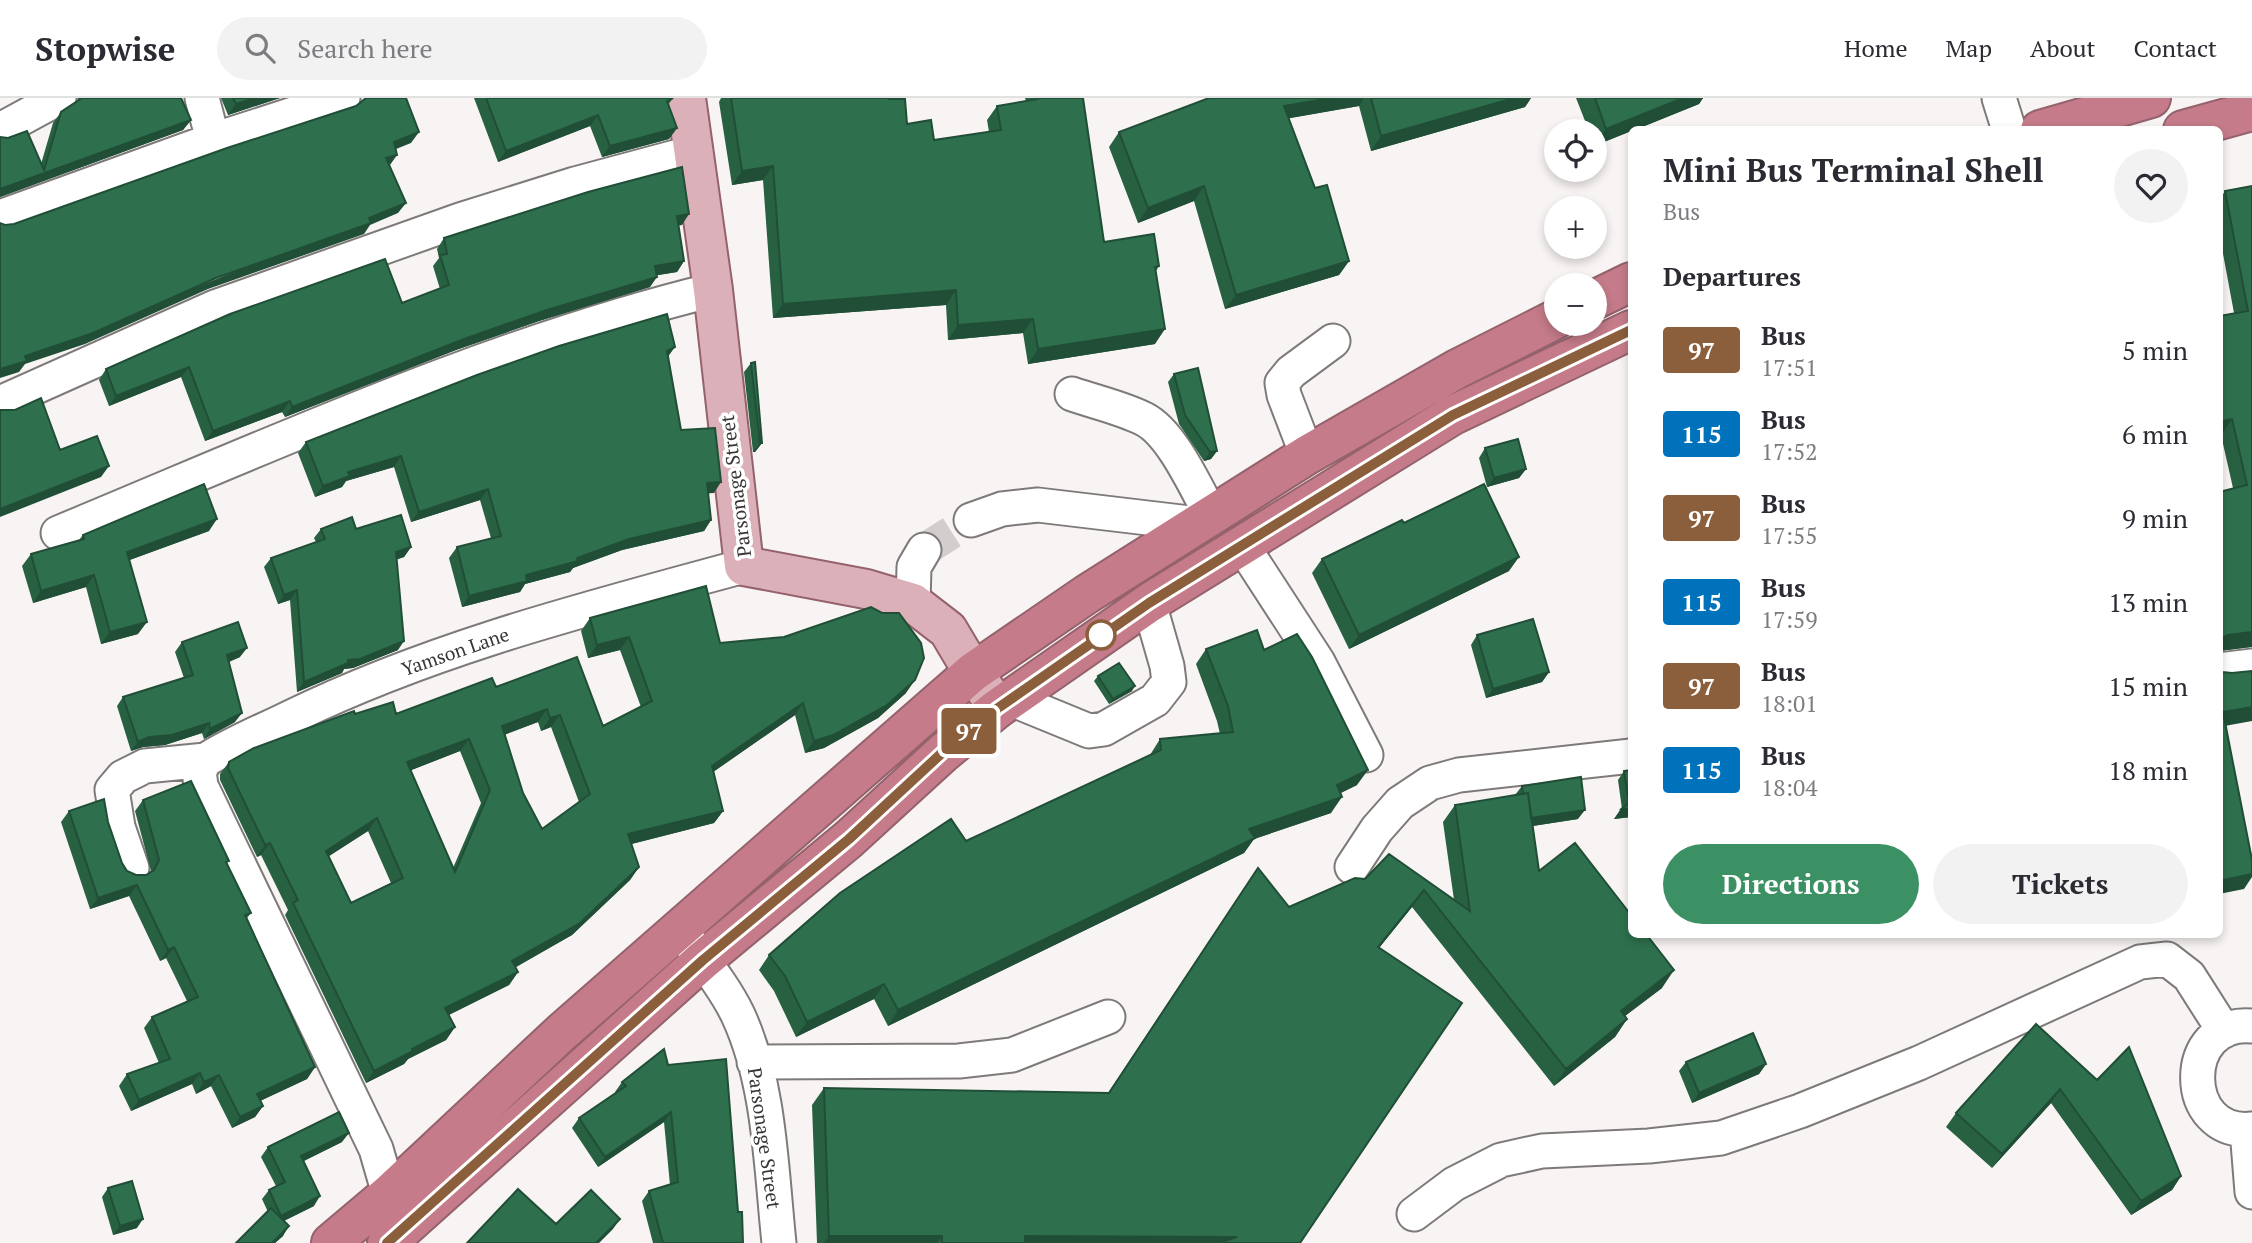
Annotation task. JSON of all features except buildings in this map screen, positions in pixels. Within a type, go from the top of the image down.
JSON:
[{"type":"highway","points":[[2054,126],[2151,98]]},
{"type":"highway","points":[[2198,126],[2252,111]]},
{"type":"highway","points":[[1607,294],[1628,283]]},
{"type":"highway","points":[[331,1243],[389,1194],[562,1032],[972,672],[1087,594],[1307,455],[1457,369],[1544,325]]},
{"type":"highway","points":[[387,1243],[703,960],[849,839],[943,752],[1005,703],[1149,603],[1453,415],[1628,331]]},
{"type":"main road","name":"Parsonage Street","points":[[686,98],[713,290],[744,566],[866,589],[914,603],[948,630],[972,672],[1005,703]]},
{"type":"street","points":[[0,130],[59,98]]},
{"type":"street","points":[[202,98],[213,140]]},
{"type":"street","points":[[0,216],[213,140],[343,98]]},
{"type":"street","points":[[1999,98],[2008,126]]},
{"type":"street","points":[[0,402],[215,307],[460,220],[575,184],[694,152]]},
{"type":"street","points":[[58,533],[435,379],[557,335],[648,306],[713,290]]},
{"type":"street","points":[[1307,455],[1282,383],[1291,372],[1333,341]]},
{"type":"street","points":[[971,520],[1002,509],[1038,505],[1204,520],[1175,453],[1161,434],[1146,420],[1072,394]]},
{"type":"street","points":[[1242,545],[1318,662],[1366,755]]},
{"type":"street","points":[[914,603],[914,567],[924,550]]},
{"type":"street","name":"Yamson Lane","points":[[203,773],[335,696],[449,652],[565,615],[744,566]]},
{"type":"street","points":[[1005,703],[1088,731],[1104,729],[1155,701],[1169,682],[1149,603]]},
{"type":"street","points":[[2223,670],[2252,666]]},
{"type":"street","points":[[1352,867],[1377,829],[1400,803],[1430,783],[1459,775],[1628,756]]},
{"type":"street","points":[[132,868],[118,827],[112,790],[123,777],[145,766],[203,773],[376,1149],[389,1194]]},
{"type":"street","name":"Parsonage Street","points":[[679,928],[737,1014],[754,1062],[765,1114],[779,1243]]},
{"type":"street","points":[[1414,1213],[1454,1184],[1500,1160],[1542,1151],[1649,1146],[1721,1138],[1800,1111],[1906,1068],[2140,962],[2167,959],[2189,976],[2238,1028],[2210,1042],[2201,1056],[2196,1072],[2197,1090],[2204,1105],[2215,1118],[2230,1126],[2250,1129],[2252,1192]]},
{"type":"street","points":[[754,1062],[959,1061],[1012,1055],[1108,1017]]},
{"type":"tunnel","points":[[924,550],[971,520]]},
{"type":"bus line","name":"97","points":[[387,1243],[703,960],[849,839],[943,752],[998,708],[1149,603],[1453,415],[1628,331]]}]
